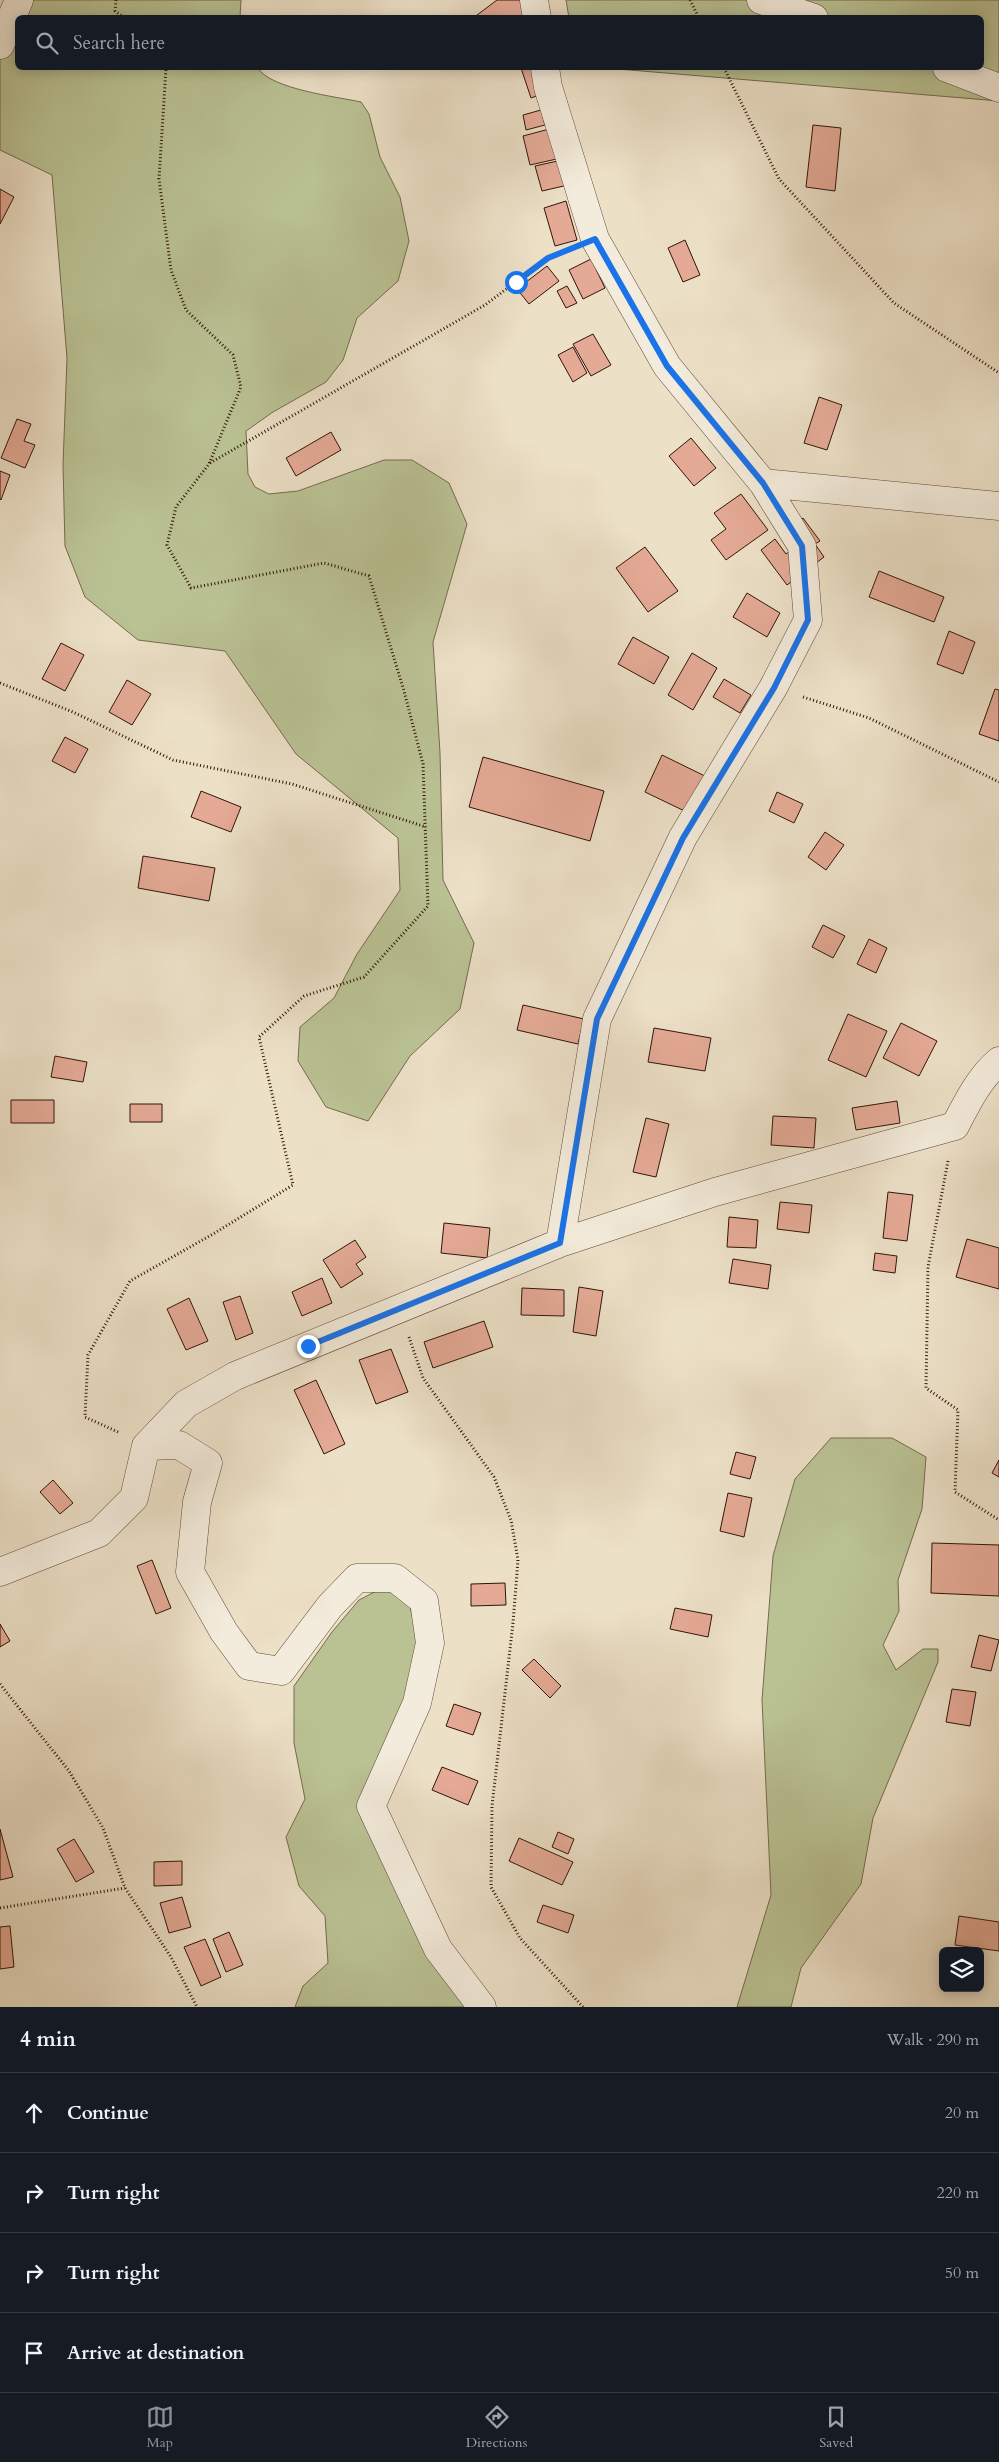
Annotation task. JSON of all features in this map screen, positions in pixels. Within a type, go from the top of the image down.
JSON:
[{"type":"street","points":[[0,45],[19,0]]},
{"type":"street","points":[[534,0],[536,15]]},
{"type":"street","points":[[761,0],[805,15]]},
{"type":"street","points":[[545,70],[548,87],[595,239],[667,366],[763,483],[802,546],[808,620],[774,688],[683,838],[597,1019],[560,1243]]},
{"type":"street","points":[[953,70],[999,88]]},
{"type":"street","points":[[763,483],[999,506]]},
{"type":"street","points":[[0,1572],[99,1533],[134,1498],[146,1446],[186,1404],[235,1376],[560,1243],[715,1192],[955,1126],[968,1101],[990,1069],[999,1061]]},
{"type":"street","points":[[146,1446],[179,1445],[208,1463],[197,1502],[190,1572],[224,1632],[250,1666],[281,1671],[330,1606],[357,1578],[395,1578],[424,1601],[430,1643],[417,1703],[371,1806],[438,1949],[482,2007]]},
{"type":"path","points":[[116,0],[115,11],[121,15]]},
{"type":"path","points":[[690,0],[698,15]]},
{"type":"path","points":[[146,1446],[85,1417],[88,1355],[130,1281],[213,1234],[293,1185],[260,1037],[304,996],[364,977],[428,906],[423,764],[404,691],[369,576],[324,563],[191,588],[167,545],[176,507],[209,464],[241,387],[233,355],[186,310],[171,270],[159,180],[166,70]]},
{"type":"path","points":[[725,70],[779,180],[894,303],[999,372]]},
{"type":"path","points":[[209,464],[484,305],[548,258],[595,239]]},
{"type":"path","points":[[0,683],[73,712],[173,760],[292,784],[426,827]]},
{"type":"path","points":[[774,688],[869,718],[999,782]]},
{"type":"path","points":[[955,1126],[928,1267],[926,1388],[958,1410],[955,1492],[999,1520]]},
{"type":"path","points":[[399,1309],[423,1378],[494,1478],[511,1520],[518,1560],[514,1623],[492,1806],[490,1887],[520,1938],[584,2007]]},
{"type":"path","points":[[0,1684],[69,1771],[103,1828],[125,1888],[171,1957],[196,2007]]},
{"type":"path","points":[[0,1908],[125,1888]]},
{"type":"green space","points":[[16,0],[241,0],[240,15],[15,15],[15,70],[260,70],[265,75],[290,87],[361,102],[369,114],[380,157],[400,197],[409,241],[398,281],[357,318],[343,360],[326,382],[273,412],[246,431],[248,474],[255,487],[269,494],[298,491],[384,460],[412,460],[449,483],[467,524],[433,642],[440,753],[443,880],[474,943],[460,1009],[410,1056],[368,1121],[326,1107],[298,1061],[300,1027],[334,998],[357,954],[400,890],[398,838],[296,754],[225,651],[138,640],[85,597],[65,546],[63,465],[67,358],[52,175],[0,150],[0,29]]},
{"type":"green space","points":[[566,0],[999,0],[999,101],[630,70],[984,70],[984,15],[568,15]]},
{"type":"green space","points":[[831,1438],[892,1438],[926,1457],[922,1509],[898,1580],[899,1611],[883,1645],[896,1670],[923,1649],[938,1649],[938,1662],[873,1818],[861,1884],[801,1968],[791,2007],[737,2007],[771,1895],[762,1700],[773,1556],[795,1479]]},
{"type":"green space","points":[[388,1585],[410,1607],[419,1641],[409,1703],[365,1787],[476,2007],[295,2007],[303,1986],[328,1963],[325,1916],[299,1886],[286,1837],[305,1799],[294,1743],[294,1686],[332,1632],[359,1600]]},
{"type":"building","points":[[497,0],[533,0],[541,15],[477,15]]},
{"type":"building","points":[[522,70],[553,70],[559,88],[531,98]]},
{"type":"building","points":[[541,110],[545,125],[526,130],[523,115]]},
{"type":"building","points":[[813,125],[841,128],[835,191],[806,187]]},
{"type":"building","points":[[553,128],[561,158],[530,165],[523,136]]},
{"type":"building","points":[[562,160],[568,185],[542,191],[535,166]]},
{"type":"building","points":[[0,189],[14,197],[0,224]]},
{"type":"building","points":[[566,201],[577,240],[555,246],[544,208]]},
{"type":"building","points":[[685,240],[700,275],[683,282],[668,248]]},
{"type":"building","points":[[591,259],[605,288],[583,299],[569,270]]},
{"type":"building","points":[[547,266],[559,281],[529,304],[517,289]]},
{"type":"building","points":[[567,286],[577,303],[566,308],[557,291]]},
{"type":"building","points":[[593,334],[611,365],[591,376],[573,344]]},
{"type":"building","points":[[573,347],[587,373],[573,382],[558,355]]},
{"type":"building","points":[[819,397],[842,405],[827,450],[804,443]]},
{"type":"building","points":[[17,419],[31,424],[24,441],[35,445],[25,468],[1,458]]},
{"type":"building","points":[[331,432],[341,450],[296,476],[286,458]]},
{"type":"building","points":[[691,438],[716,468],[694,486],[669,456]]},
{"type":"building","points":[[0,471],[10,475],[1,500],[0,499]]},
{"type":"building","points":[[741,494],[768,530],[726,560],[711,540],[726,529],[714,513]]},
{"type":"building","points":[[803,518],[820,541],[815,544],[824,557],[787,585],[761,550],[775,539],[786,554],[791,550],[780,536]]},
{"type":"building","points":[[645,547],[678,591],[648,612],[616,568]]},
{"type":"building","points":[[879,571],[944,597],[934,622],[869,597]]},
{"type":"building","points":[[747,593],[780,613],[767,637],[733,617]]},
{"type":"building","points":[[949,631],[975,642],[963,674],[937,664]]},
{"type":"building","points":[[633,637],[669,657],[654,684],[618,664]]},
{"type":"building","points":[[61,643],[84,655],[65,691],[42,679]]},
{"type":"building","points":[[692,653],[717,668],[693,710],[668,695]]},
{"type":"building","points":[[724,679],[751,695],[740,713],[713,697]]},
{"type":"building","points":[[127,680],[151,694],[132,725],[109,712]]},
{"type":"building","points":[[995,689],[999,690],[999,741],[979,734]]},
{"type":"building","points":[[65,737],[88,749],[75,773],[52,761]]},
{"type":"building","points":[[662,755],[713,780],[695,816],[645,792]]},
{"type":"building","points":[[483,757],[604,791],[590,841],[469,807]]},
{"type":"building","points":[[201,791],[241,807],[231,832],[191,817]]},
{"type":"building","points":[[777,792],[803,804],[794,823],[769,811]]},
{"type":"building","points":[[825,832],[844,845],[826,870],[808,857]]},
{"type":"building","points":[[143,856],[215,868],[209,901],[138,888]]},
{"type":"building","points":[[823,925],[845,936],[833,958],[812,947]]},
{"type":"building","points":[[869,939],[887,948],[876,973],[857,964]]},
{"type":"building","points":[[523,1005],[584,1019],[578,1044],[517,1030]]},
{"type":"building","points":[[848,1014],[887,1031],[866,1077],[828,1060]]},
{"type":"building","points":[[901,1023],[937,1041],[919,1076],[883,1058]]},
{"type":"building","points":[[654,1028],[711,1038],[705,1071],[648,1062]]},
{"type":"building","points":[[55,1056],[87,1062],[83,1082],[51,1077]]},
{"type":"building","points":[[11,1100],[54,1100],[54,1123],[11,1123]]},
{"type":"building","points":[[897,1101],[900,1123],[856,1130],[852,1108]]},
{"type":"building","points":[[130,1104],[162,1104],[162,1122],[130,1122]]},
{"type":"building","points":[[773,1116],[816,1118],[814,1148],[771,1145]]},
{"type":"building","points":[[646,1118],[669,1124],[656,1177],[633,1172]]},
{"type":"building","points":[[888,1192],[913,1195],[907,1241],[883,1238]]},
{"type":"building","points":[[780,1202],[812,1205],[809,1233],[777,1229]]},
{"type":"building","points":[[729,1217],[758,1220],[756,1248],[727,1247]]},
{"type":"building","points":[[444,1223],[490,1228],[487,1258],[441,1253]]},
{"type":"building","points":[[967,1239],[999,1248],[999,1289],[956,1277]]},
{"type":"building","points":[[355,1240],[366,1257],[356,1264],[363,1274],[341,1288],[323,1260]]},
{"type":"building","points":[[875,1253],[897,1256],[895,1273],[873,1270]]},
{"type":"building","points":[[733,1259],[771,1265],[768,1289],[729,1283]]},
{"type":"building","points":[[322,1278],[332,1303],[302,1316],[292,1292]]},
{"type":"building","points":[[579,1287],[603,1291],[596,1336],[573,1332]]},
{"type":"building","points":[[522,1288],[564,1290],[564,1316],[521,1315]]},
{"type":"building","points":[[240,1296],[253,1333],[236,1340],[223,1302]]},
{"type":"building","points":[[189,1298],[208,1341],[186,1350],[167,1309]]},
{"type":"building","points":[[484,1321],[493,1347],[433,1368],[424,1342]]},
{"type":"building","points":[[391,1349],[408,1392],[376,1404],[359,1360]]},
{"type":"building","points":[[316,1380],[345,1444],[324,1454],[294,1390]]},
{"type":"building","points":[[736,1452],[756,1457],[750,1479],[730,1474]]},
{"type":"building","points":[[999,1460],[999,1477],[992,1473]]},
{"type":"building","points":[[53,1480],[73,1503],[60,1514],[40,1492]]},
{"type":"building","points":[[728,1493],[752,1498],[744,1537],[720,1531]]},
{"type":"building","points":[[932,1543],[999,1545],[999,1596],[931,1593]]},
{"type":"building","points":[[152,1560],[171,1608],[156,1614],[137,1566]]},
{"type":"building","points":[[505,1583],[506,1605],[471,1606],[471,1584]]},
{"type":"building","points":[[675,1608],[712,1615],[708,1637],[670,1629]]},
{"type":"building","points":[[0,1624],[10,1641],[0,1647]]},
{"type":"building","points":[[979,1635],[999,1640],[991,1671],[971,1667]]},
{"type":"building","points":[[534,1659],[561,1686],[550,1698],[522,1670]]},
{"type":"building","points":[[952,1689],[976,1692],[970,1726],[946,1722]]},
{"type":"building","points":[[454,1704],[481,1713],[473,1735],[446,1726]]},
{"type":"building","points":[[442,1767],[478,1781],[468,1805],[432,1790]]},
{"type":"building","points":[[0,1829],[13,1877],[0,1880]]},
{"type":"building","points":[[558,1832],[574,1839],[568,1854],[552,1847]]},
{"type":"building","points":[[519,1838],[573,1862],[562,1885],[509,1861]]},
{"type":"building","points":[[74,1839],[94,1872],[76,1882],[57,1849]]},
{"type":"building","points":[[182,1861],[182,1885],[154,1886],[154,1862]]},
{"type":"building","points":[[182,1897],[191,1927],[169,1933],[160,1903]]},
{"type":"building","points":[[543,1905],[574,1915],[568,1933],[537,1922]]},
{"type":"building","points":[[959,1916],[999,1922],[999,1951],[984,1949],[984,1947],[955,1945]]},
{"type":"building","points":[[10,1926],[14,1967],[0,1969],[0,1927]]},
{"type":"building","points":[[229,1932],[243,1965],[226,1972],[213,1939]]},
{"type":"building","points":[[205,1939],[221,1977],[201,1986],[184,1947]]},
{"type":"route","points":[[308,1346],[560,1243],[597,1019],[683,838],[774,688],[808,620],[802,546],[763,483],[667,366],[595,239],[548,258],[516,282]]}]
